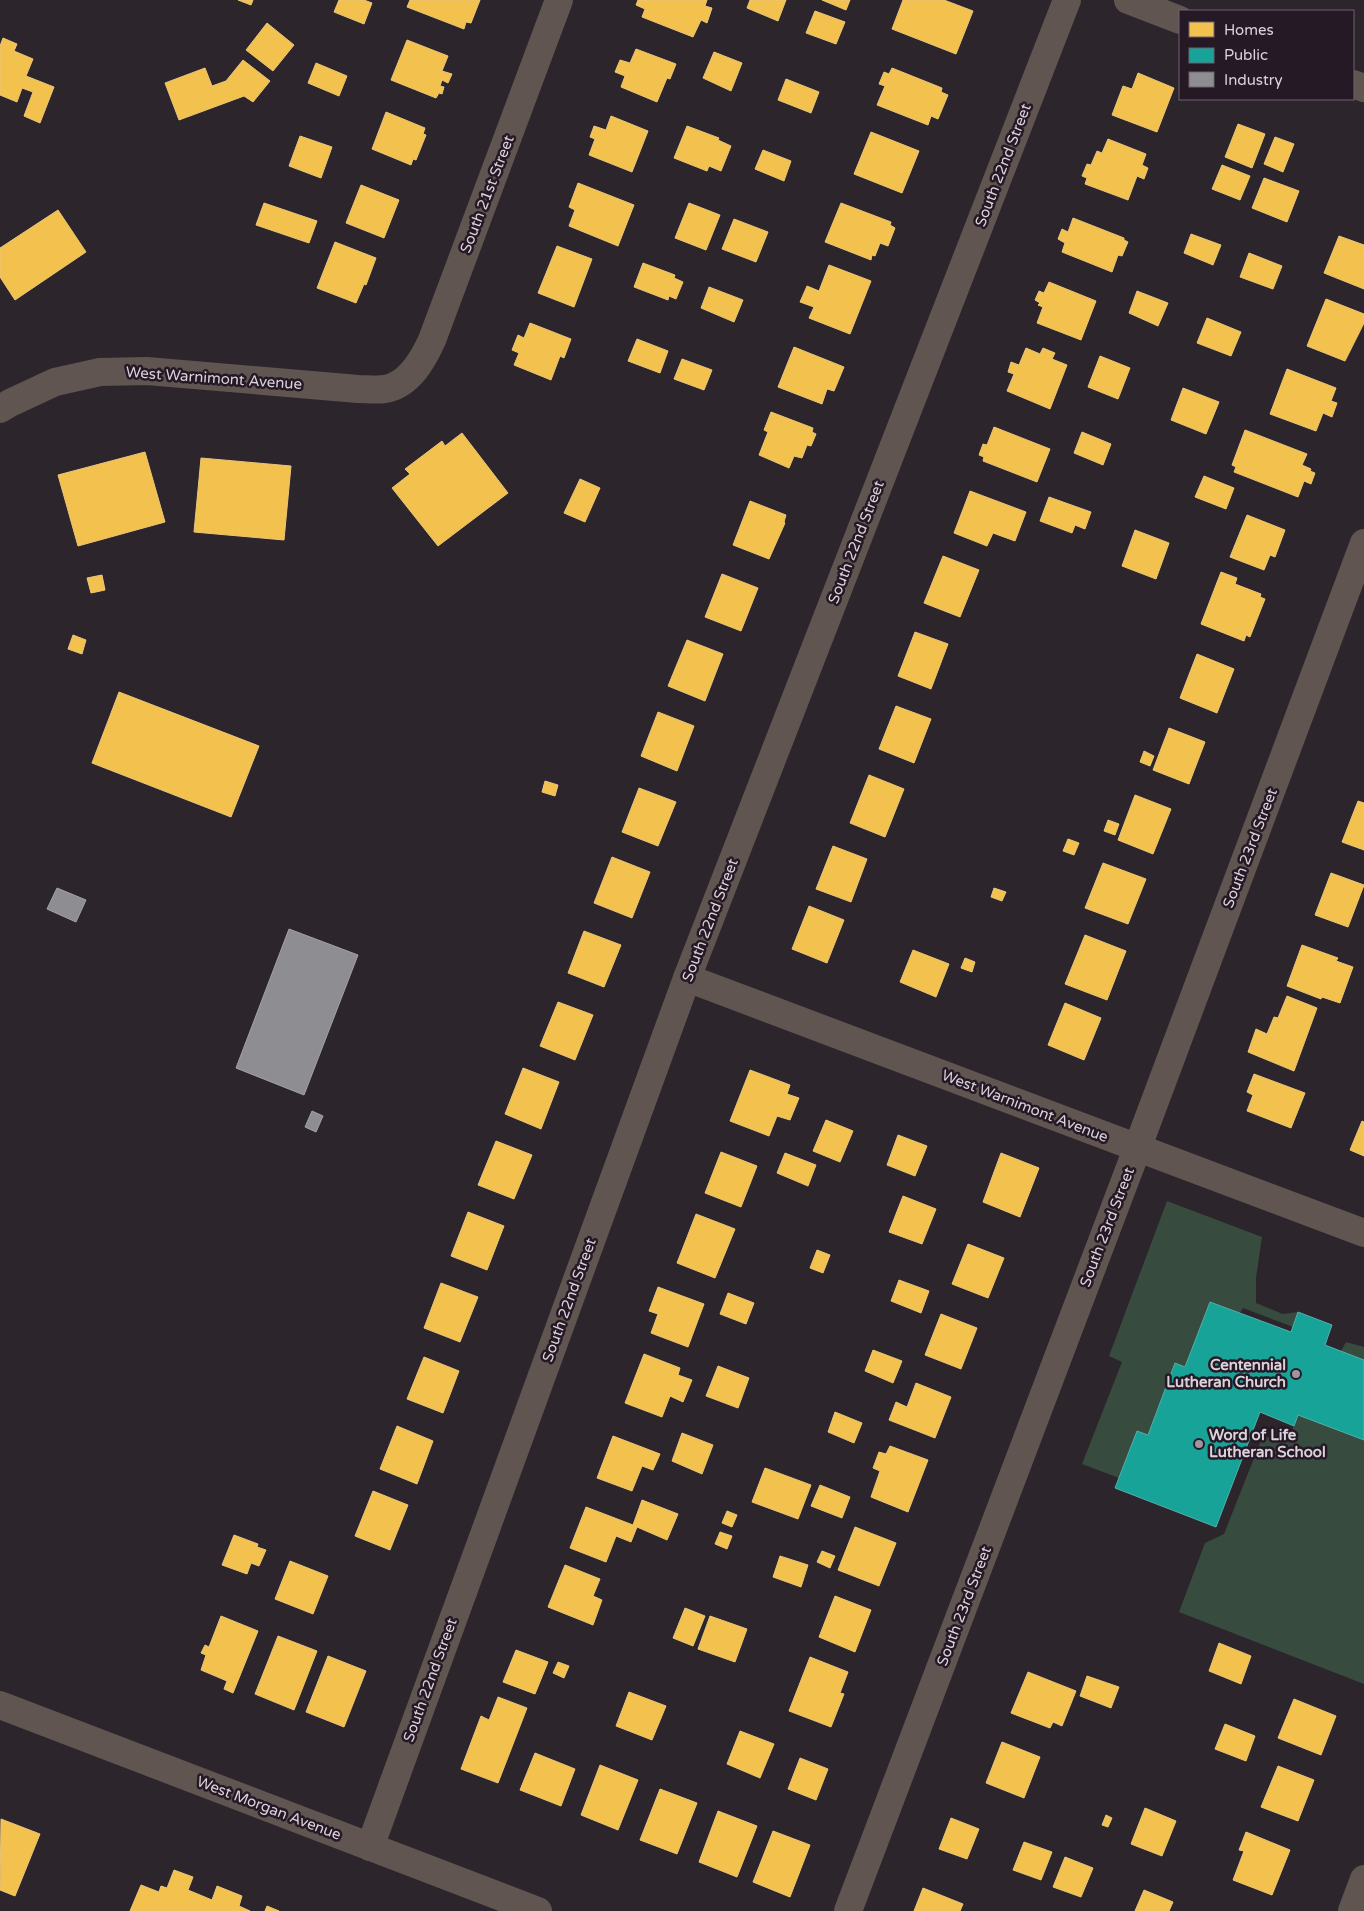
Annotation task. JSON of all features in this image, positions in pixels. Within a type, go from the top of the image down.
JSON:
[{"type":"street","name":"South 21st Street","points":[[403,380],[421,364],[432,340],[559,0]]},
{"type":"street","name":"South 22nd Street","points":[[370,1847],[687,978],[1067,0]]},
{"type":"street","points":[[1128,0],[1179,20]]},
{"type":"street","name":"West Warnimont Avenue","points":[[0,409],[55,382],[100,372],[148,371],[358,390],[387,389],[403,380]]},
{"type":"street","name":"South 23rd Street","points":[[848,1911],[1364,543]]},
{"type":"street","name":"West Warnimont Avenue","points":[[687,978],[1364,1233]]},
{"type":"street","name":"West Morgan Avenue","points":[[0,1705],[538,1911]]},
{"type":"street","points":[[1352,1911],[1364,1879]]},
{"type":"green space","points":[[1167,1201],[1262,1237],[1256,1278],[1256,1303],[1283,1314],[1298,1312],[1293,1327],[1243,1308],[1240,1313],[1210,1302],[1185,1367],[1175,1363],[1148,1435],[1137,1431],[1119,1478],[1082,1464],[1122,1362],[1109,1356]]},
{"type":"green space","points":[[1346,1342],[1364,1347],[1364,1360],[1341,1351]]},
{"type":"green space","points":[[1298,1415],[1364,1440],[1364,1684],[1179,1612],[1205,1543],[1224,1534],[1262,1438],[1290,1436]]},
{"type":"building: Homes","points":[[238,0],[253,0],[251,5]]},
{"type":"building: Homes","points":[[339,0],[364,0],[372,3],[364,24],[334,12]]},
{"type":"building: Homes","points":[[410,0],[480,0],[471,23],[466,22],[464,29],[407,7]]},
{"type":"building: Homes","points":[[638,0],[707,0],[705,6],[712,8],[707,23],[701,20],[693,37],[642,17],[645,9],[636,5]]},
{"type":"building: Homes","points":[[750,0],[786,0],[778,21],[747,8]]},
{"type":"building: Homes","points":[[822,0],[850,0],[846,10]]},
{"type":"building: Homes","points":[[903,0],[944,0],[973,11],[956,54],[892,29]]},
{"type":"building: Homes","points":[[815,11],[845,22],[836,44],[806,33]]},
{"type":"building: Homes","points":[[267,23],[294,45],[273,71],[246,50]]},
{"type":"building: Homes","points":[[3,38],[17,44],[14,51],[33,59],[26,76],[54,87],[40,123],[24,116],[33,92],[22,88],[17,102],[0,95],[0,46]]},
{"type":"building: Homes","points":[[407,40],[448,56],[442,71],[452,74],[448,83],[442,80],[440,86],[444,87],[442,94],[439,93],[436,98],[391,80]]},
{"type":"building: Homes","points":[[636,49],[676,64],[670,79],[667,78],[657,102],[621,87],[625,76],[615,72],[620,60],[630,63]]},
{"type":"building: Homes","points":[[714,52],[742,63],[731,91],[703,78]]},
{"type":"building: Homes","points":[[243,60],[270,81],[253,102],[244,96],[179,120],[165,83],[205,68],[212,86],[226,81]]},
{"type":"building: Homes","points":[[316,63],[347,76],[339,96],[308,83]]},
{"type":"building: Homes","points":[[892,68],[942,88],[941,92],[948,95],[938,119],[931,116],[928,125],[877,105],[885,86],[879,84],[884,72],[889,74]]},
{"type":"building: Homes","points":[[1138,73],[1174,88],[1157,132],[1112,115],[1123,86],[1132,89]]},
{"type":"building: Homes","points":[[786,79],[819,92],[811,113],[778,100]]},
{"type":"building: Homes","points":[[386,112],[425,128],[423,134],[426,135],[416,160],[413,159],[411,165],[372,149]]},
{"type":"building: Homes","points":[[611,116],[648,131],[632,172],[589,155],[595,139],[590,137],[594,126],[606,130]]},
{"type":"building: Homes","points":[[1238,124],[1265,134],[1252,168],[1225,157]]},
{"type":"building: Homes","points":[[687,126],[719,138],[718,140],[731,146],[721,171],[709,166],[707,171],[674,158]]},
{"type":"building: Homes","points":[[871,132],[919,151],[902,193],[854,174]]},
{"type":"building: Homes","points":[[300,136],[332,147],[321,178],[289,166]]},
{"type":"building: Homes","points":[[1275,137],[1294,144],[1283,172],[1264,164]]},
{"type":"building: Homes","points":[[1108,139],[1146,154],[1142,165],[1148,168],[1144,179],[1137,176],[1128,200],[1085,184],[1087,178],[1082,176],[1087,164],[1091,165],[1097,151],[1102,153]]},
{"type":"building: Homes","points":[[763,150],[791,161],[784,181],[755,169]]},
{"type":"building: Homes","points":[[1222,165],[1250,176],[1240,200],[1212,189]]},
{"type":"building: Homes","points":[[1264,178],[1299,191],[1287,222],[1252,208]]},
{"type":"building: Homes","points":[[578,183],[634,205],[618,246],[569,226],[575,210],[569,207]]},
{"type":"building: Homes","points":[[361,185],[399,200],[384,238],[346,223]]},
{"type":"building: Homes","points":[[264,203],[317,221],[309,243],[256,225]]},
{"type":"building: Homes","points":[[689,203],[720,215],[706,250],[675,238]]},
{"type":"building: Homes","points":[[841,203],[891,222],[890,225],[895,228],[888,246],[880,243],[875,256],[872,255],[871,260],[825,242]]},
{"type":"building: Homes","points":[[58,210],[86,252],[15,300],[0,277],[0,248]]},
{"type":"building: Homes","points":[[1073,218],[1124,238],[1128,242],[1122,256],[1118,255],[1112,272],[1062,252],[1065,243],[1058,239],[1062,229],[1068,232]]},
{"type":"building: Homes","points":[[734,219],[768,232],[756,262],[722,249]]},
{"type":"building: Homes","points":[[1191,234],[1221,245],[1213,265],[1184,253]]},
{"type":"building: Homes","points":[[1339,236],[1364,245],[1364,289],[1324,273]]},
{"type":"building: Homes","points":[[335,242],[376,258],[366,285],[364,284],[356,303],[317,288]]},
{"type":"building: Homes","points":[[557,246],[592,259],[574,307],[538,293]]},
{"type":"building: Homes","points":[[1249,253],[1282,266],[1273,289],[1240,277]]},
{"type":"building: Homes","points":[[643,263],[675,275],[674,278],[683,282],[676,299],[669,296],[668,300],[634,287]]},
{"type":"building: Homes","points":[[829,265],[871,281],[850,334],[809,318],[814,307],[800,302],[807,286],[819,291]]},
{"type":"building: Homes","points":[[1049,282],[1096,301],[1081,340],[1037,323],[1043,307],[1038,305],[1040,303],[1035,300],[1039,291],[1044,293]]},
{"type":"building: Homes","points":[[709,287],[743,300],[734,322],[701,308]]},
{"type":"building: Homes","points":[[1137,291],[1168,303],[1158,326],[1129,313]]},
{"type":"building: Homes","points":[[1326,299],[1364,314],[1364,323],[1345,361],[1307,346]]},
{"type":"building: Homes","points":[[1207,318],[1241,332],[1231,356],[1197,343]]},
{"type":"building: Homes","points":[[530,323],[571,339],[564,358],[560,356],[551,380],[514,365],[519,353],[512,350],[518,335],[524,338]]},
{"type":"building: Homes","points":[[637,339],[668,351],[660,373],[628,361]]},
{"type":"building: Homes","points":[[794,347],[844,367],[834,391],[827,389],[822,404],[778,387]]},
{"type":"building: Homes","points":[[1026,348],[1040,354],[1043,348],[1055,353],[1052,359],[1067,365],[1050,409],[1007,391],[1014,374],[1008,372],[1011,362],[1019,365]]},
{"type":"building: Homes","points":[[1100,356],[1130,368],[1118,399],[1088,387]]},
{"type":"building: Homes","points":[[682,359],[712,370],[704,390],[674,379]]},
{"type":"building: Homes","points":[[1287,369],[1336,388],[1331,401],[1337,403],[1332,417],[1323,413],[1316,431],[1270,414]]},
{"type":"building: Homes","points":[[1183,388],[1219,402],[1206,434],[1171,420]]},
{"type":"building: Homes","points":[[771,412],[813,428],[812,432],[816,434],[811,446],[807,445],[802,458],[794,456],[789,468],[759,455],[768,432],[764,430]]},
{"type":"building: Homes","points":[[994,427],[1050,449],[1037,482],[983,461],[984,457],[979,455],[983,444],[987,445]]},
{"type":"building: Homes","points":[[1245,430],[1307,454],[1302,465],[1315,473],[1311,484],[1304,481],[1298,497],[1234,472],[1236,467],[1232,465]]},
{"type":"building: Homes","points":[[1082,432],[1111,444],[1103,465],[1074,453]]},
{"type":"building: Homes","points":[[462,433],[508,493],[438,546],[392,488],[410,474],[405,469],[442,441],[445,446]]},
{"type":"building: Homes","points":[[145,452],[165,522],[78,546],[58,475]]},
{"type":"building: Homes","points":[[201,458],[291,466],[284,540],[194,532]]},
{"type":"building: Homes","points":[[1204,476],[1234,488],[1226,509],[1195,497]]},
{"type":"building: Homes","points":[[580,479],[600,488],[585,522],[564,513]]},
{"type":"building: Homes","points":[[970,491],[1026,512],[1015,541],[993,533],[987,546],[954,533]]},
{"type":"building: Homes","points":[[1049,497],[1091,512],[1085,529],[1075,525],[1072,533],[1040,521]]},
{"type":"building: Homes","points":[[750,501],[786,515],[785,523],[769,559],[733,545]]},
{"type":"building: Homes","points":[[1247,515],[1285,530],[1275,557],[1270,555],[1264,570],[1230,557]]},
{"type":"building: Homes","points":[[1135,530],[1169,543],[1156,579],[1122,566]]},
{"type":"building: Homes","points":[[943,556],[979,570],[960,617],[924,603]]},
{"type":"building: Homes","points":[[1221,572],[1237,578],[1235,584],[1261,594],[1260,597],[1265,599],[1250,637],[1246,635],[1244,641],[1201,624]]},
{"type":"building: Homes","points":[[722,574],[758,588],[741,631],[705,617]]},
{"type":"building: Homes","points":[[102,575],[105,590],[91,593],[87,578]]},
{"type":"building: Homes","points":[[915,632],[948,644],[931,689],[898,676]]},
{"type":"building: Homes","points":[[73,635],[86,640],[82,654],[68,649]]},
{"type":"building: Homes","points":[[687,640],[723,654],[705,701],[668,686]]},
{"type":"building: Homes","points":[[1197,654],[1234,669],[1217,713],[1180,698]]},
{"type":"building: Homes","points":[[119,692],[259,746],[231,817],[92,763]]},
{"type":"building: Homes","points":[[896,706],[931,719],[914,763],[879,749]]},
{"type":"building: Homes","points":[[658,712],[694,726],[677,771],[641,756]]},
{"type":"building: Homes","points":[[1169,728],[1205,742],[1189,784],[1153,770]]},
{"type":"building: Homes","points":[[1144,751],[1154,756],[1150,766],[1140,762]]},
{"type":"building: Homes","points":[[869,775],[904,789],[885,837],[850,823]]},
{"type":"building: Homes","points":[[545,781],[558,785],[555,796],[542,792]]},
{"type":"building: Homes","points":[[639,788],[676,802],[658,846],[622,832]]},
{"type":"building: Homes","points":[[1135,795],[1171,809],[1153,854],[1118,840]]},
{"type":"building: Homes","points":[[1358,801],[1364,803],[1364,850],[1342,842]]},
{"type":"building: Homes","points":[[1108,820],[1119,824],[1115,835],[1104,831]]},
{"type":"building: Homes","points":[[1068,839],[1079,843],[1074,855],[1063,851]]},
{"type":"building: Homes","points":[[833,846],[867,859],[851,902],[816,889]]},
{"type":"building: Homes","points":[[612,857],[650,872],[632,918],[594,903]]},
{"type":"building: Homes","points":[[1103,863],[1146,879],[1128,924],[1085,908]]},
{"type":"building: Homes","points":[[1331,873],[1364,885],[1348,927],[1315,915]]},
{"type":"building: Homes","points":[[994,888],[1006,892],[1002,901],[991,897]]},
{"type":"building: Homes","points":[[809,906],[844,920],[827,963],[792,949]]},
{"type":"building: Homes","points":[[584,931],[621,945],[604,987],[568,973]]},
{"type":"building: Homes","points":[[1085,935],[1126,951],[1107,1000],[1065,984]]},
{"type":"building: Homes","points":[[1302,945],[1338,958],[1336,961],[1353,967],[1340,1003],[1322,997],[1321,999],[1287,986]]},
{"type":"building: Homes","points":[[913,950],[949,964],[936,997],[900,982]]},
{"type":"building: Homes","points":[[965,958],[975,962],[972,972],[961,968]]},
{"type":"building: Homes","points":[[1287,996],[1317,1008],[1294,1071],[1248,1052],[1256,1029],[1267,1034],[1274,1017],[1278,1018]]},
{"type":"building: Homes","points":[[558,1002],[593,1015],[575,1060],[540,1046]]},
{"type":"building: Homes","points":[[1065,1003],[1101,1018],[1084,1060],[1048,1045]]},
{"type":"building: Homes","points":[[523,1068],[559,1082],[541,1129],[505,1114]]},
{"type":"building: Homes","points":[[750,1070],[790,1085],[787,1094],[799,1098],[790,1120],[777,1116],[769,1136],[730,1121]]},
{"type":"building: Homes","points":[[1254,1074],[1305,1093],[1291,1128],[1247,1111],[1253,1095],[1247,1092]]},
{"type":"building: Homes","points":[[826,1120],[853,1131],[840,1162],[813,1151]]},
{"type":"building: Homes","points":[[1362,1121],[1364,1122],[1364,1156],[1350,1150]]},
{"type":"building: Homes","points":[[898,1135],[927,1146],[915,1176],[887,1165]]},
{"type":"building: Homes","points":[[496,1141],[532,1155],[514,1199],[478,1185]]},
{"type":"building: Homes","points":[[721,1152],[757,1166],[741,1207],[705,1193]]},
{"type":"building: Homes","points":[[785,1153],[816,1165],[808,1186],[777,1173]]},
{"type":"building: Homes","points":[[1001,1153],[1039,1168],[1020,1217],[983,1202]]},
{"type":"building: Homes","points":[[903,1196],[936,1209],[922,1244],[889,1232]]},
{"type":"building: Homes","points":[[468,1212],[504,1226],[487,1270],[451,1256]]},
{"type":"building: Homes","points":[[696,1214],[735,1229],[715,1278],[677,1263]]},
{"type":"building: Homes","points":[[968,1244],[1004,1258],[988,1298],[952,1284]]},
{"type":"building: Homes","points":[[817,1250],[830,1255],[823,1273],[810,1268]]},
{"type":"building: Homes","points":[[899,1280],[929,1291],[921,1313],[891,1301]]},
{"type":"building: Homes","points":[[441,1283],[478,1297],[460,1342],[424,1328]]},
{"type":"building: Homes","points":[[658,1287],[704,1304],[688,1347],[651,1333],[658,1314],[649,1311]]},
{"type":"building: Homes","points":[[728,1293],[754,1303],[746,1324],[720,1314]]},
{"type":"building: Homes","points":[[941,1314],[977,1328],[961,1369],[925,1355]]},
{"type":"building: Homes","points":[[873,1350],[902,1361],[893,1383],[865,1371]]},
{"type":"building: Homes","points":[[644,1354],[680,1368],[678,1375],[692,1380],[683,1402],[670,1396],[662,1417],[625,1403]]},
{"type":"building: Homes","points":[[424,1357],[459,1371],[443,1413],[407,1399]]},
{"type":"building: Homes","points":[[718,1366],[749,1378],[738,1408],[706,1396]]},
{"type":"building: Homes","points":[[916,1383],[951,1397],[935,1438],[889,1420],[896,1402],[907,1407]]},
{"type":"building: Homes","points":[[835,1412],[862,1423],[854,1443],[828,1432]]},
{"type":"building: Homes","points":[[397,1426],[433,1441],[417,1484],[380,1469]]},
{"type":"building: Homes","points":[[682,1433],[713,1445],[702,1474],[672,1461]]},
{"type":"building: Homes","points":[[613,1436],[660,1454],[653,1470],[642,1466],[632,1491],[597,1478]]},
{"type":"building: Homes","points":[[890,1446],[928,1460],[908,1512],[871,1497],[880,1471],[873,1468],[879,1452],[886,1454]]},
{"type":"building: Homes","points":[[765,1468],[811,1485],[798,1519],[752,1502]]},
{"type":"building: Homes","points":[[820,1485],[850,1497],[842,1518],[811,1506]]},
{"type":"building: Homes","points":[[373,1491],[408,1505],[390,1550],[355,1536]]},
{"type":"building: Homes","points":[[642,1500],[678,1514],[667,1540],[637,1527],[631,1542],[616,1536],[606,1562],[570,1548],[586,1507],[633,1525]]},
{"type":"building: Homes","points":[[727,1511],[737,1515],[732,1527],[722,1523]]},
{"type":"building: Homes","points":[[855,1527],[896,1543],[879,1586],[838,1570]]},
{"type":"building: Homes","points":[[720,1532],[732,1536],[727,1549],[715,1544]]},
{"type":"building: Homes","points":[[234,1535],[258,1544],[257,1547],[266,1550],[259,1566],[251,1563],[247,1574],[222,1565]]},
{"type":"building: Homes","points":[[822,1551],[835,1556],[830,1568],[817,1562]]},
{"type":"building: Homes","points":[[780,1556],[808,1565],[801,1587],[773,1577]]},
{"type":"building: Homes","points":[[290,1561],[328,1576],[313,1614],[275,1599]]},
{"type":"building: Homes","points":[[565,1565],[600,1579],[593,1596],[602,1600],[593,1625],[548,1607]]},
{"type":"building: Homes","points":[[835,1596],[871,1610],[855,1652],[819,1637]]},
{"type":"building: Homes","points":[[685,1608],[705,1616],[693,1646],[673,1638]]},
{"type":"building: Homes","points":[[221,1616],[258,1631],[233,1693],[224,1689],[227,1681],[201,1670],[206,1655],[201,1653],[205,1645],[209,1647]]},
{"type":"building: Homes","points":[[710,1616],[747,1629],[735,1662],[698,1649]]},
{"type":"building: Homes","points":[[278,1636],[317,1651],[294,1710],[255,1694]]},
{"type":"building: Homes","points":[[1219,1643],[1251,1656],[1241,1684],[1209,1671]]},
{"type":"building: Homes","points":[[516,1650],[548,1662],[535,1694],[503,1682]]},
{"type":"building: Homes","points":[[328,1656],[366,1671],[344,1727],[306,1712]]},
{"type":"building: Homes","points":[[810,1657],[848,1672],[840,1693],[844,1694],[831,1727],[789,1711]]},
{"type":"building: Homes","points":[[558,1662],[569,1666],[564,1678],[553,1673]]},
{"type":"building: Homes","points":[[1028,1672],[1076,1691],[1062,1726],[1053,1722],[1050,1728],[1011,1713]]},
{"type":"building: Homes","points":[[1087,1676],[1119,1687],[1111,1708],[1080,1696]]},
{"type":"building: Homes","points":[[629,1692],[666,1706],[652,1740],[616,1726]]},
{"type":"building: Homes","points":[[498,1697],[527,1708],[498,1783],[461,1769],[481,1716],[489,1720]]},
{"type":"building: Homes","points":[[1294,1699],[1336,1716],[1321,1755],[1278,1738]]},
{"type":"building: Homes","points":[[1225,1724],[1255,1736],[1246,1761],[1215,1749]]},
{"type":"building: Homes","points":[[740,1731],[774,1744],[760,1778],[727,1764]]},
{"type":"building: Homes","points":[[1002,1742],[1040,1757],[1024,1798],[986,1783]]},
{"type":"building: Homes","points":[[535,1753],[575,1769],[561,1806],[520,1790]]},
{"type":"building: Homes","points":[[800,1758],[828,1769],[816,1800],[788,1789]]},
{"type":"building: Homes","points":[[600,1765],[638,1780],[618,1830],[581,1815]]},
{"type":"building: Homes","points":[[1278,1766],[1314,1780],[1298,1821],[1261,1807]]},
{"type":"building: Homes","points":[[660,1789],[697,1803],[677,1854],[640,1840]]},
{"type":"building: Homes","points":[[1145,1808],[1176,1821],[1162,1856],[1131,1844]]},
{"type":"building: Homes","points":[[718,1811],[757,1826],[737,1877],[699,1862]]},
{"type":"building: Homes","points":[[1106,1815],[1112,1818],[1108,1827],[1102,1825]]},
{"type":"building: Homes","points":[[951,1818],[979,1829],[967,1859],[939,1849]]},
{"type":"building: Homes","points":[[1,1819],[40,1834],[15,1896],[0,1890]]},
{"type":"building: Homes","points":[[773,1831],[810,1845],[790,1897],[753,1882]]},
{"type":"building: Homes","points":[[1246,1832],[1290,1850],[1272,1895],[1233,1880],[1244,1851],[1239,1850]]},
{"type":"building: Homes","points":[[1024,1842],[1052,1852],[1041,1880],[1013,1870]]},
{"type":"building: Homes","points":[[1065,1857],[1093,1868],[1081,1897],[1053,1887]]},
{"type":"building: Homes","points":[[174,1870],[193,1877],[188,1890],[212,1900],[217,1886],[242,1896],[239,1906],[250,1911],[130,1911],[141,1885],[159,1892],[161,1886],[167,1888]]},
{"type":"building: Homes","points":[[923,1888],[963,1904],[960,1911],[914,1911]]},
{"type":"building: Homes","points":[[1144,1890],[1173,1902],[1169,1911],[1135,1911]]},
{"type":"building: Homes","points":[[267,1906],[279,1911],[265,1911]]},
{"type":"building: Public","points":[[1210,1302],[1291,1332],[1298,1312],[1332,1325],[1325,1345],[1364,1360],[1364,1440],[1298,1415],[1294,1426],[1260,1412],[1216,1527],[1115,1488],[1137,1431],[1148,1435],[1175,1363],[1185,1367]]},
{"type":"building: Industry","points":[[57,888],[86,900],[76,922],[47,909]]},
{"type":"building: Industry","points":[[289,929],[358,955],[304,1095],[236,1068]]},
{"type":"building: Industry","points":[[312,1111],[323,1116],[316,1132],[305,1127]]},
{"type":"place","name":"Centennial Lutheran Church","points":[[1296,1374]]},
{"type":"place","name":"Word of Life Lutheran School","points":[[1199,1444]]}]
